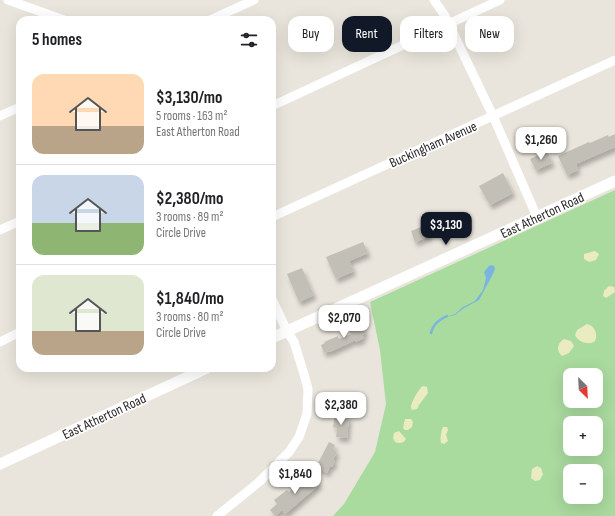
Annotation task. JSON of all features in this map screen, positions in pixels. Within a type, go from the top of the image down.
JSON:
[{"type":"street","points":[[0,3],[8,0],[53,16]]},
{"type":"street","points":[[219,16],[254,0]]},
{"type":"street","points":[[434,0],[444,16]]},
{"type":"street","points":[[457,20],[500,0]]},
{"type":"street","points":[[457,41],[493,116],[537,217]]},
{"type":"street","points":[[276,104],[400,47]]},
{"type":"street","name":"Buckingham Avenue","points":[[276,214],[615,60]]},
{"type":"street","points":[[0,116],[16,109]]},
{"type":"street","name":"East Atherton Road","points":[[276,336],[615,181]]},
{"type":"street","points":[[0,230],[16,223]]},
{"type":"street","points":[[217,516],[259,482],[289,452],[299,437],[307,414],[308,389],[294,342],[286,331],[276,308]]},
{"type":"street","points":[[0,342],[16,334]]},
{"type":"street","name":"East Atherton Road","points":[[0,464],[198,372]]},
{"type":"green space","points":[[615,190],[615,516],[333,516],[344,504],[375,452],[386,404],[380,350],[370,302]]},
{"type":"sand","points":[[595,251],[599,254],[596,260],[589,262],[584,259],[584,254]]},
{"type":"sand","points":[[609,286],[614,287],[615,292],[606,298],[603,296],[604,291]]},
{"type":"sand","points":[[587,324],[594,328],[596,333],[595,341],[590,343],[579,340],[575,335],[577,330]]},
{"type":"sand","points":[[564,339],[571,341],[574,346],[569,353],[562,356],[558,347]]},
{"type":"sand","points":[[423,386],[427,387],[428,393],[417,409],[412,410],[411,405],[419,390]]},
{"type":"sand","points":[[405,419],[411,419],[413,422],[412,427],[408,430],[403,428]]},
{"type":"sand","points":[[443,427],[447,427],[448,430],[446,435],[448,441],[444,444],[441,443],[441,433]]},
{"type":"sand","points":[[399,431],[406,439],[402,443],[395,442],[393,438],[394,433]]},
{"type":"sand","points":[[537,466],[541,468],[543,474],[540,480],[535,481],[531,478],[532,469]]},
{"type":"water","points":[[491,265],[494,266],[495,269],[479,300],[455,315],[447,317],[455,314],[463,307],[475,301],[483,290],[486,278],[484,272]]},
{"type":"building","points":[[615,134],[615,147],[576,164],[578,170],[567,175],[558,156],[589,142],[590,143],[608,135],[609,137]]},
{"type":"building","points":[[547,151],[552,163],[536,170],[530,159]]},
{"type":"building","points":[[503,173],[513,193],[490,205],[479,186]]},
{"type":"building","points":[[426,225],[430,236],[415,242],[411,231]]},
{"type":"building","points":[[363,242],[368,253],[349,261],[354,271],[336,279],[326,257]]},
{"type":"building","points":[[302,268],[314,295],[299,302],[287,274]]},
{"type":"building","points":[[362,324],[366,333],[362,335],[364,338],[356,342],[355,340],[330,352],[324,353],[321,345],[325,343],[324,342],[338,336],[339,339],[351,334],[349,330]]},
{"type":"building","points":[[335,414],[349,416],[347,438],[336,437],[337,428],[333,427]]},
{"type":"building","points":[[329,442],[335,445],[333,449],[337,452],[333,460],[335,461],[332,467],[330,466],[327,473],[316,467]]},
{"type":"building","points":[[305,476],[308,480],[313,476],[320,484],[285,514],[282,510],[275,516],[270,510],[277,504],[274,500],[287,490],[289,492]]},
{"type":"waterway","points":[[431,333],[433,327],[441,319],[447,316]]}]
